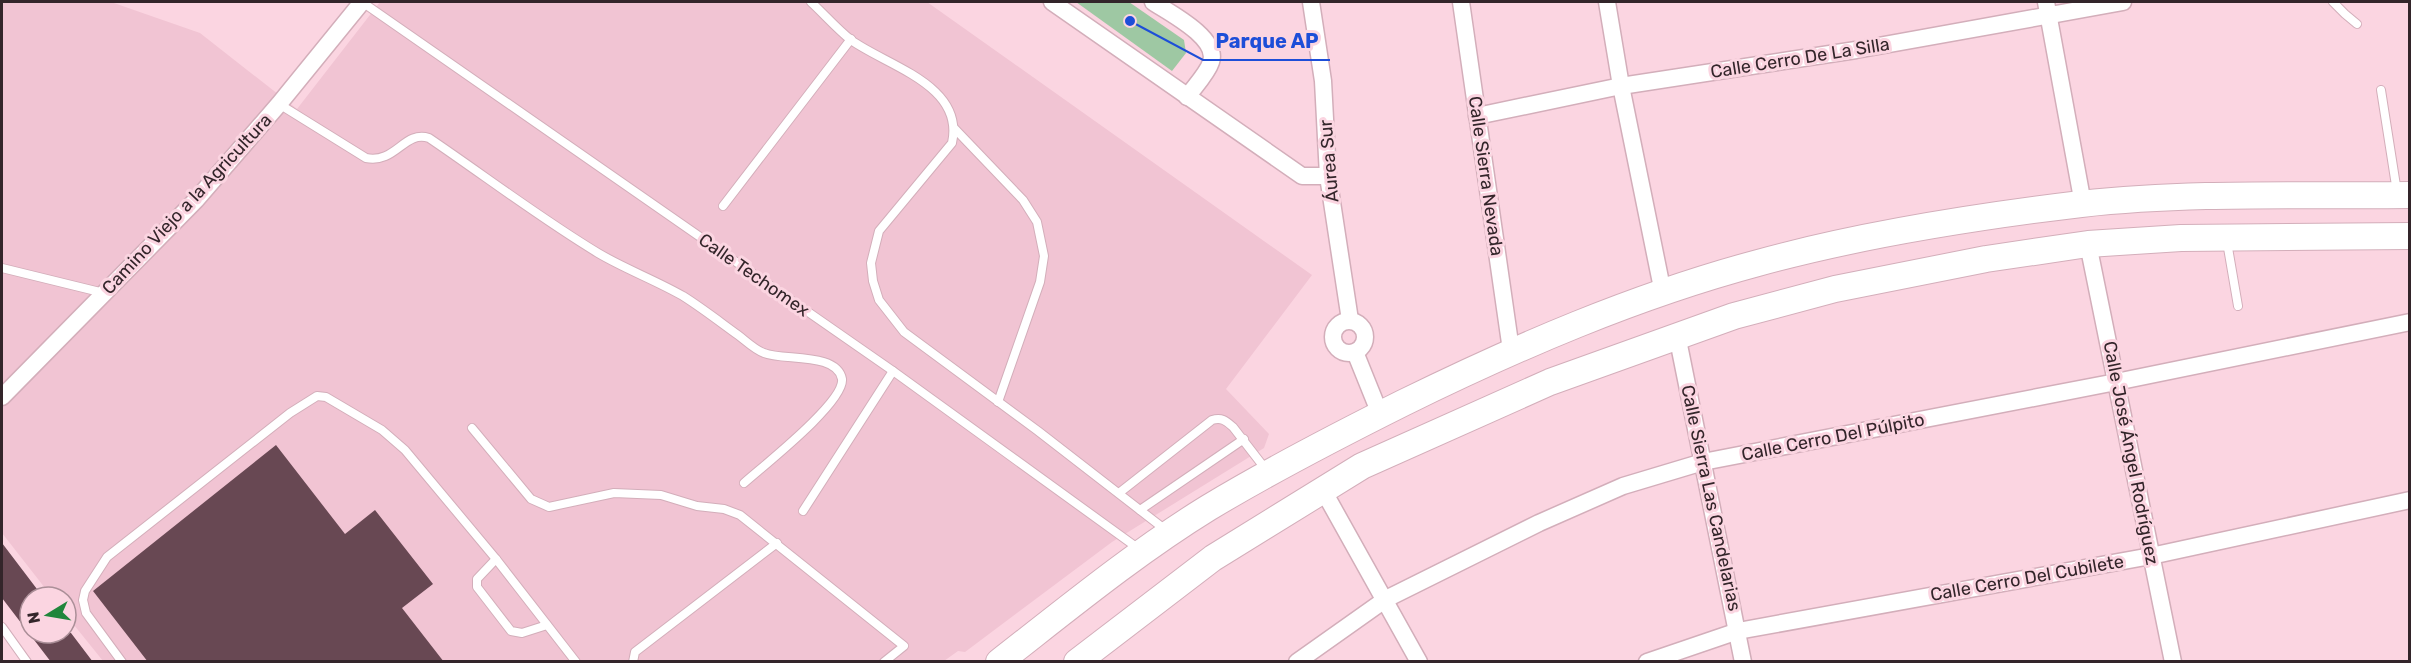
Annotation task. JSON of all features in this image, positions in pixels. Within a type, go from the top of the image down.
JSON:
[{"type":"main road","points":[[999,662],[1144,552],[1206,509],[1317,445],[1511,350],[1663,293],[1755,263],[1834,244],[1917,228],[2083,204],[2211,196],[2403,195]]},
{"type":"main road","points":[[1077,662],[1213,558],[1362,466],[1539,387],[1734,316],[1835,289],[1986,259],[2088,244],[2226,237],[2409,237]]},
{"type":"street","name":"Camino Viejo a la Agricultura","points":[[2,397],[196,200],[279,105],[362,2]]},
{"type":"street","points":[[1052,2],[1302,176],[1328,176]]},
{"type":"street","points":[[1153,2],[1204,36],[1212,50],[1211,62],[1187,97]]},
{"type":"street","name":"Áurea Sur","points":[[1311,2],[1323,81],[1328,176],[1350,320],[1360,324],[1365,334],[1363,345],[1355,352]]},
{"type":"street","name":"Calle Sierra Nevada","points":[[1461,2],[1511,350]]},
{"type":"street","points":[[1607,2],[1621,86],[1663,293]]},
{"type":"street","name":"Calle Cerro De La Silla","points":[[1477,116],[1621,86],[1857,50],[2048,8],[2123,2]]},
{"type":"street","points":[[2048,8],[2083,204]]},
{"type":"street","name":"Calle José Ángel Rodríguez","points":[[2088,244],[2173,662]]},
{"type":"street","points":[[1350,320],[1336,326],[1333,331],[1333,342],[1344,352],[1355,352],[1380,414]]},
{"type":"street","name":"Calle Cerro Del Púlpito","points":[[1297,662],[1386,599],[1539,523],[1623,486],[1703,462],[2116,382],[2409,322]]},
{"type":"street","name":"Calle Sierra Las Candelarias","points":[[1677,335],[1743,662]]},
{"type":"street","points":[[1323,490],[1386,599],[1419,662]]},
{"type":"street","name":"Calle Cerro Del Cubilete","points":[[1647,662],[1738,631],[2151,556],[2409,500]]},
{"type":"lane","name":"Calle Techomex","points":[[362,2],[893,371],[1144,552]]},
{"type":"lane","points":[[811,2],[851,39],[933,89],[947,106],[955,129],[1023,200],[1037,222],[1044,256],[1040,282],[998,402]]},
{"type":"lane","points":[[2333,2],[2358,24]]},
{"type":"lane","points":[[723,206],[851,39]]},
{"type":"lane","points":[[2381,90],[2403,195]]},
{"type":"lane","points":[[279,105],[366,158],[376,160],[385,158],[414,137],[429,138],[598,253],[684,297],[763,353],[779,357],[803,357],[817,360],[838,371],[842,377],[842,386],[838,393],[811,425],[744,483]]},
{"type":"lane","points":[[955,129],[952,143],[879,231],[871,263],[873,281],[879,300],[904,332],[1119,493],[1170,534]]},
{"type":"lane","points":[[2226,237],[2238,306]]},
{"type":"lane","points":[[2,268],[104,293]]},
{"type":"lane","points":[[803,511],[893,371]]},
{"type":"lane","points":[[122,662],[86,613],[84,606],[85,591],[107,557],[290,413],[317,396],[327,397],[391,436],[496,559],[576,662]]},
{"type":"lane","points":[[1119,493],[1212,420],[1218,419],[1227,421],[1244,439],[1269,473]]},
{"type":"lane","points":[[472,428],[531,499],[540,505],[549,507],[614,493],[661,495],[697,506],[724,509],[740,515],[904,646],[884,662]]},
{"type":"lane","points":[[1140,510],[1244,439]]},
{"type":"lane","points":[[633,662],[635,652],[777,543]]},
{"type":"lane","points":[[496,559],[477,579],[477,587],[491,605],[512,631],[517,633],[548,625]]},
{"type":"lane","points":[[2,627],[27,662]]},
{"type":"shaded area","points":[[2,2],[111,2],[200,33],[297,109],[380,2],[927,2],[1312,275],[1226,389],[1269,434],[1264,448],[1112,542],[965,652],[958,651],[944,661],[103,661],[78,630],[78,585],[43,585],[2,533]]},
{"type":"green space","points":[[1076,2],[1129,2],[1184,40],[1186,53],[1172,71]]},
{"type":"building","points":[[276,445],[345,534],[375,510],[433,584],[402,608],[444,662],[148,662],[93,591]]},
{"type":"building","points":[[2,543],[34,585],[18,585],[18,619],[2,598]]},
{"type":"building","points":[[78,642],[93,662],[51,662],[38,645],[78,645]]},
{"type":"place","name":"Parque AP","points":[[1130,21]]}]
